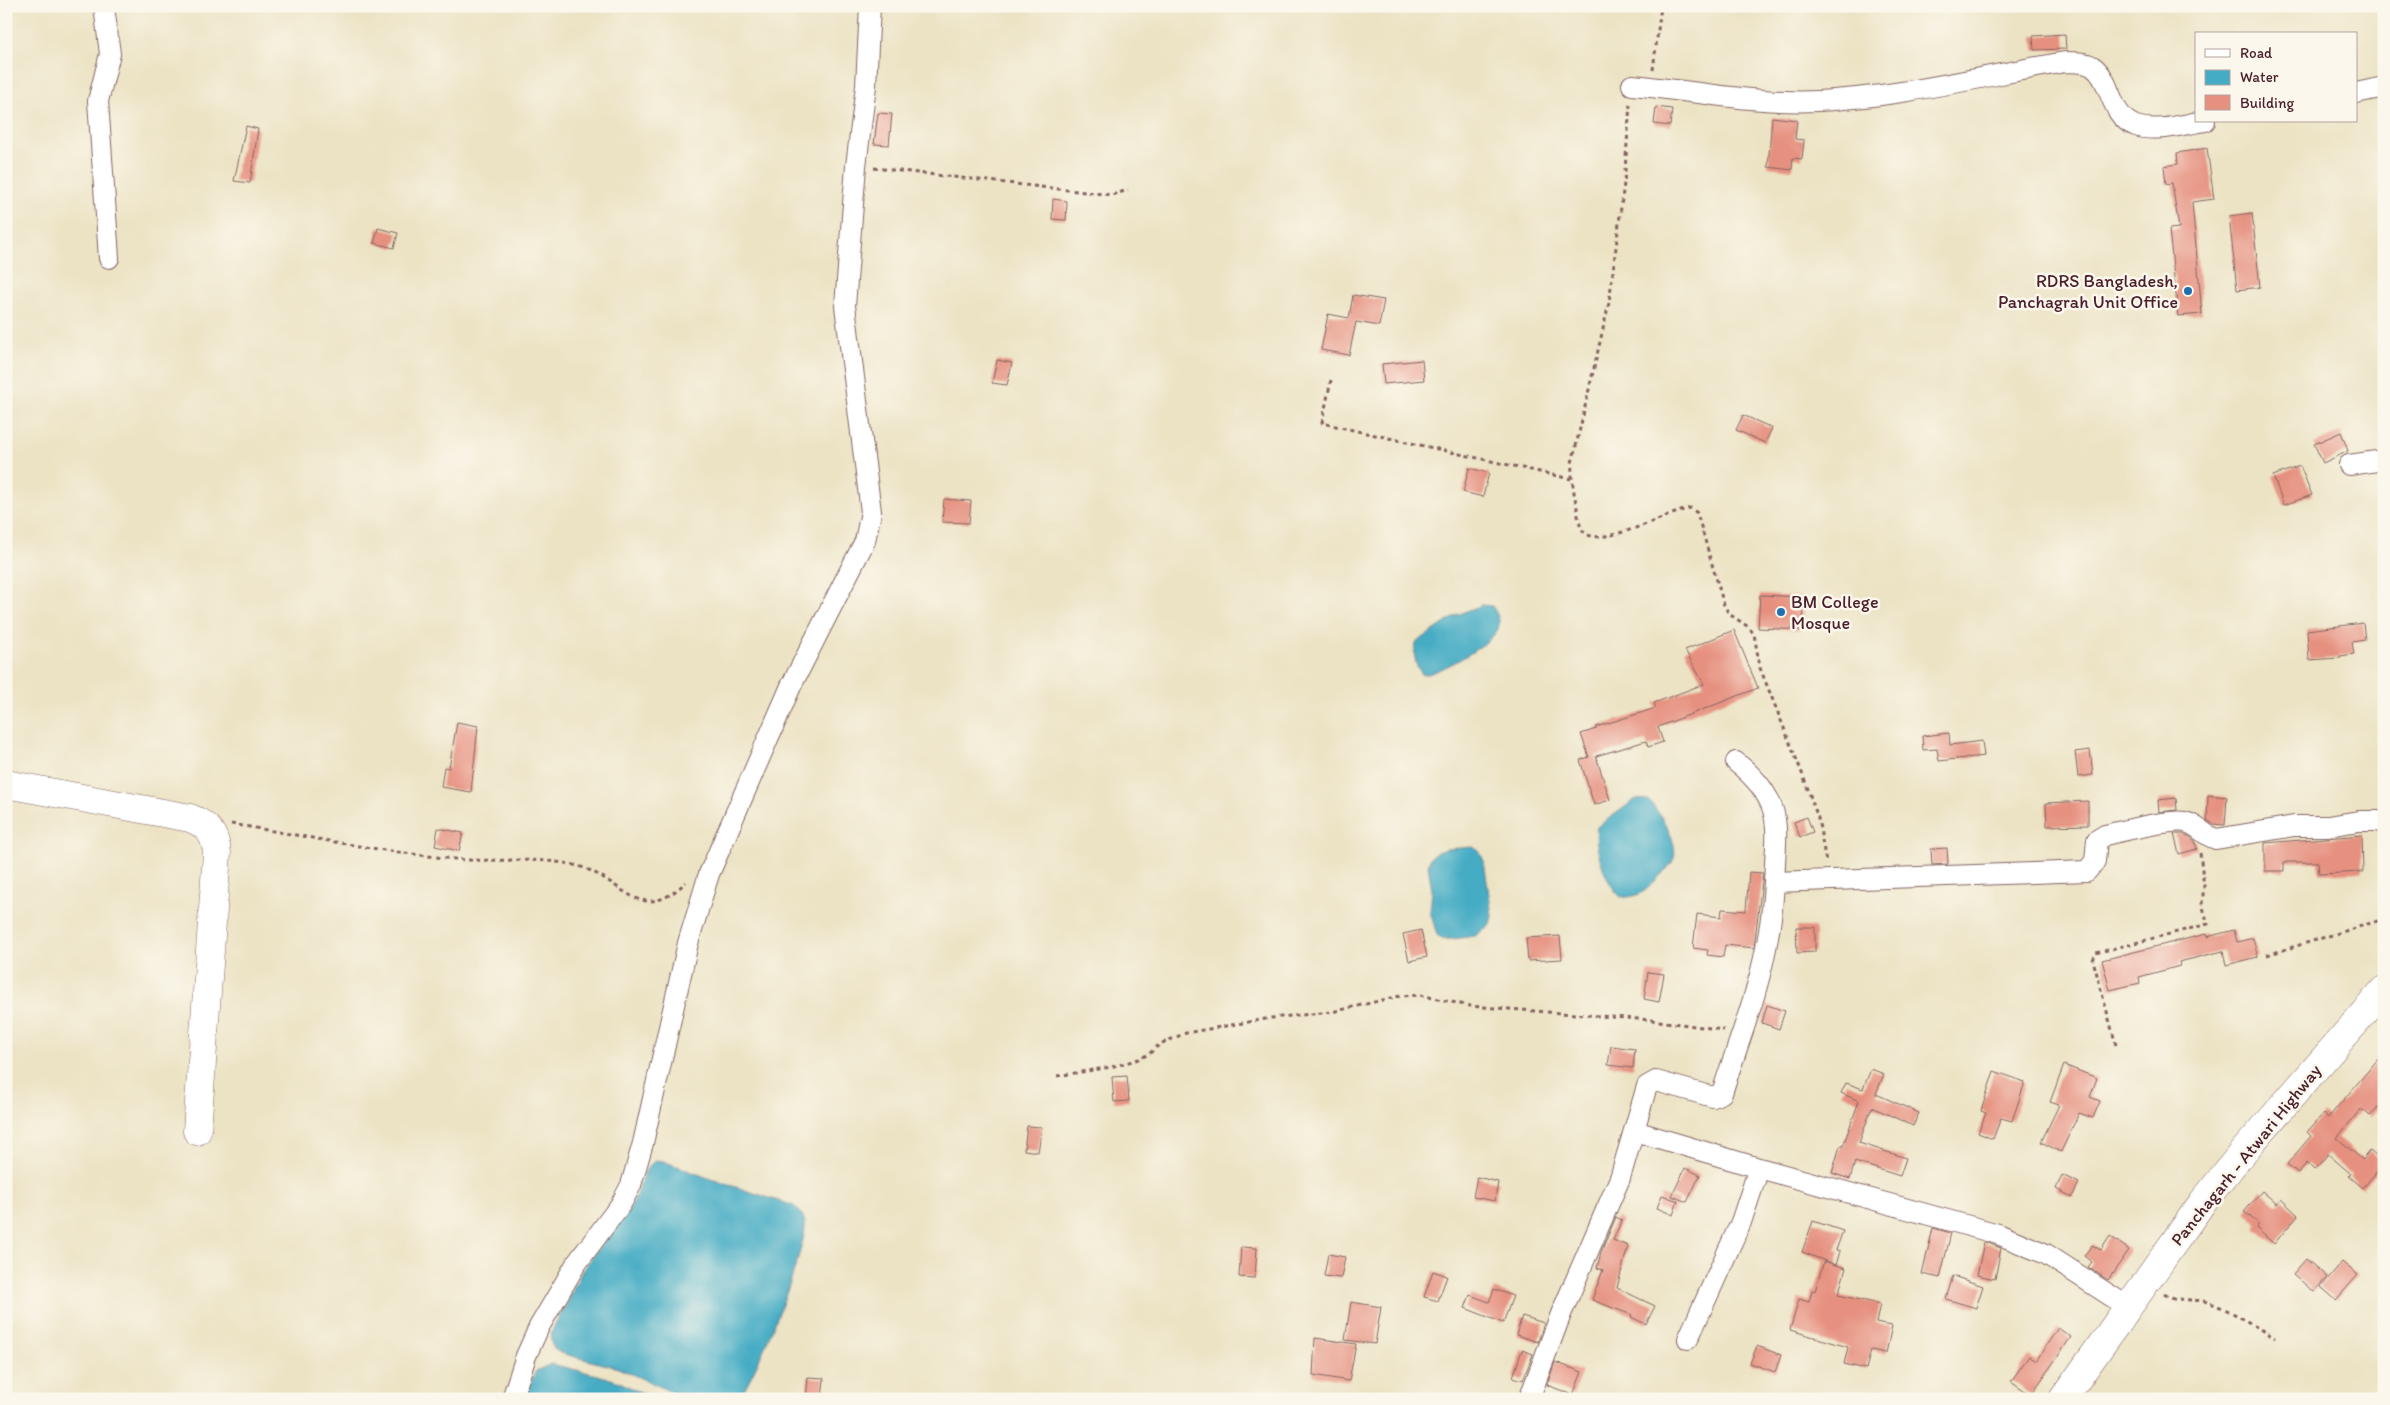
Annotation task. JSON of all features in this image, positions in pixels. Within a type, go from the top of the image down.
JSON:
[{"type":"main road","points":[[6,784],[190,818],[201,822],[210,830],[216,841],[217,854],[198,1131]]},
{"type":"main road","name":"Panchagarh - Atwari Highway","points":[[2063,1399],[2202,1203],[2242,1153],[2384,990]]},
{"type":"street","points":[[104,6],[110,54],[98,101],[109,258]]},
{"type":"street","points":[[512,1399],[526,1356],[539,1328],[576,1264],[621,1204],[631,1185],[643,1143],[688,943],[709,874],[791,686],[866,541],[871,512],[845,306],[856,166],[866,86],[870,6]]},
{"type":"street","points":[[1642,86],[1747,98],[1817,101],[1867,98],[2066,62],[2091,65],[2118,112],[2125,120],[2137,126],[2149,128],[2168,127],[2199,122]]},
{"type":"street","points":[[2358,93],[2384,87]]},
{"type":"street","points":[[2350,465],[2384,460]]},
{"type":"street","points":[[1529,1399],[1561,1314],[1620,1178],[1647,1086],[1656,1081],[1713,1097],[1722,1093],[1764,958],[1774,882],[1776,831],[1774,811],[1768,797],[1748,772],[1736,762]]},
{"type":"street","points":[[1774,882],[2087,871],[2095,861],[2097,840],[2104,835],[2174,822],[2186,822],[2206,836],[2216,839],[2294,826],[2328,826],[2359,821],[2378,821],[2384,823]]},
{"type":"street","points":[[1635,1131],[1759,1168],[1946,1219],[2023,1243],[2070,1268],[2128,1307]]},
{"type":"street","points":[[1688,1339],[1741,1222],[1759,1168]]},
{"type":"path","points":[[1661,6],[1642,86],[1624,183],[1609,303],[1572,463],[1571,479],[1580,524],[1584,532],[1590,537],[1603,537],[1649,524],[1684,509],[1691,508],[1697,513],[1724,605],[1729,614],[1747,626],[1754,634],[1760,668],[1818,818],[1829,880]]},
{"type":"path","points":[[856,166],[1112,195],[1128,190]]},
{"type":"path","points":[[1330,380],[1322,423],[1571,479]]},
{"type":"path","points":[[210,830],[220,825],[228,824],[410,855],[459,860],[570,865],[597,874],[634,898],[648,902],[662,900],[672,895],[694,876],[709,874]]},
{"type":"path","points":[[2116,1045],[2093,960],[2096,953],[2208,924],[2202,904],[2204,886],[2200,855],[2200,845],[2206,836]]},
{"type":"path","points":[[2267,955],[2384,919]]},
{"type":"path","points":[[1057,1076],[1111,1067],[1136,1060],[1149,1054],[1160,1044],[1186,1033],[1271,1018],[1332,1012],[1400,996],[1436,997],[1470,1006],[1698,1025],[1741,1034]]},
{"type":"path","points":[[2146,1281],[2167,1296],[2179,1299],[2200,1300],[2214,1304],[2275,1338]]},
{"type":"water","points":[[1482,605],[1492,606],[1499,621],[1497,631],[1492,637],[1463,658],[1423,675],[1415,659],[1415,646],[1417,642],[1457,615]]},
{"type":"water","points":[[1636,799],[1648,800],[1657,811],[1667,827],[1674,844],[1674,858],[1668,868],[1643,892],[1631,897],[1621,897],[1610,884],[1602,865],[1597,844],[1597,827]]},
{"type":"water","points":[[1473,847],[1479,851],[1484,861],[1492,916],[1490,925],[1475,936],[1443,939],[1437,935],[1430,911],[1432,891],[1428,865],[1430,858],[1437,852],[1446,849]]},
{"type":"water","points":[[656,1160],[794,1206],[804,1220],[803,1241],[788,1287],[756,1366],[738,1399],[688,1399],[618,1368],[560,1353],[551,1343],[555,1324],[583,1270],[633,1204],[642,1177]]},
{"type":"water","points":[[551,1364],[598,1375],[620,1382],[641,1393],[663,1399],[523,1399],[536,1371]]},
{"type":"water","points":[[1881,1389],[1904,1391],[1906,1399],[1875,1399]]},
{"type":"building","points":[[2065,34],[2066,49],[2034,50],[2033,36]]},
{"type":"building","points":[[1656,107],[1672,109],[1670,126],[1654,124]]},
{"type":"building","points":[[878,113],[892,114],[889,145],[874,144]]},
{"type":"building","points":[[1772,117],[1797,120],[1795,139],[1804,140],[1802,159],[1793,158],[1792,170],[1768,167]]},
{"type":"building","points":[[246,126],[258,129],[250,183],[234,181]]},
{"type":"building","points":[[2207,148],[2214,199],[2192,202],[2202,314],[2178,316],[2169,229],[2179,228],[2172,183],[2166,184],[2164,166],[2178,164],[2177,153]]},
{"type":"building","points":[[1053,199],[1067,201],[1066,220],[1052,219]]},
{"type":"building","points":[[2252,213],[2260,287],[2237,290],[2229,216]]},
{"type":"building","points":[[378,228],[398,233],[394,248],[374,243]]},
{"type":"building","points":[[1353,295],[1384,300],[1379,326],[1356,322],[1349,355],[1321,350],[1328,314],[1349,318]]},
{"type":"building","points":[[997,360],[1012,363],[1007,385],[992,383]]},
{"type":"building","points":[[1422,360],[1424,380],[1384,384],[1382,364]]},
{"type":"building","points":[[1743,415],[1772,428],[1765,443],[1736,430]]},
{"type":"building","points":[[2341,432],[2348,451],[2323,463],[2314,444]]},
{"type":"building","points":[[2300,466],[2312,495],[2284,505],[2273,476]]},
{"type":"building","points":[[1469,468],[1489,473],[1483,497],[1463,492]]},
{"type":"building","points":[[944,499],[971,501],[969,523],[942,522]]},
{"type":"building","name":"BM College Mosque","points":[[1760,595],[1804,597],[1803,630],[1758,628]]},
{"type":"building","points":[[2363,623],[2365,640],[2352,642],[2354,654],[2340,656],[2340,658],[2309,660],[2307,630]]},
{"type":"building","points":[[1734,630],[1758,688],[1658,727],[1663,742],[1648,747],[1646,741],[1596,756],[1610,800],[1594,805],[1580,760],[1589,757],[1581,734],[1596,729],[1596,727],[1656,708],[1654,703],[1704,684],[1685,650]]},
{"type":"building","points":[[457,722],[478,726],[471,792],[441,787],[444,767],[449,768]]},
{"type":"building","points":[[1949,733],[1950,745],[1982,741],[1984,756],[1939,761],[1937,749],[1923,750],[1922,736]]},
{"type":"building","points":[[2090,750],[2093,775],[2078,777],[2075,752]]},
{"type":"building","points":[[2208,795],[2227,797],[2225,825],[2213,824],[2207,820]]},
{"type":"building","points":[[2176,798],[2177,810],[2159,812],[2158,800]]},
{"type":"building","points":[[2088,801],[2088,825],[2047,826],[2046,803]]},
{"type":"building","points":[[1807,817],[1813,832],[1800,837],[1794,822]]},
{"type":"building","points":[[438,828],[463,833],[459,851],[435,846]]},
{"type":"building","points":[[2174,834],[2183,834],[2190,837],[2195,841],[2197,849],[2179,854]]},
{"type":"building","points":[[2362,835],[2363,872],[2319,874],[2318,862],[2284,862],[2284,871],[2265,871],[2265,843]]},
{"type":"building","points":[[1947,848],[1948,864],[1932,865],[1931,849]]},
{"type":"building","points":[[1749,872],[1763,873],[1754,948],[1725,945],[1723,957],[1707,955],[1708,950],[1693,948],[1697,914],[1721,917],[1722,909],[1746,911]]},
{"type":"building","points":[[1796,927],[1815,927],[1815,952],[1797,953]]},
{"type":"building","points":[[1421,930],[1427,957],[1409,961],[1403,934]]},
{"type":"building","points":[[2234,930],[2237,942],[2253,938],[2258,957],[2226,965],[2223,951],[2179,962],[2180,966],[2139,977],[2140,983],[2110,990],[2102,960],[2206,934],[2207,937]]},
{"type":"building","points":[[1560,936],[1562,959],[1528,961],[1526,938]]},
{"type":"building","points":[[1648,972],[1664,974],[1659,1002],[1644,999]]},
{"type":"building","points":[[1767,1005],[1785,1011],[1779,1029],[1762,1023]]},
{"type":"building","points":[[1611,1046],[1635,1049],[1633,1068],[1608,1065]]},
{"type":"building","points":[[2384,1052],[2384,1100],[2370,1116],[2363,1110],[2360,1110],[2337,1138],[2363,1160],[2370,1151],[2384,1163],[2363,1188],[2349,1176],[2351,1174],[2328,1154],[2314,1170],[2307,1163],[2298,1173],[2287,1164],[2311,1136],[2307,1132],[2323,1114],[2328,1118]]},
{"type":"building","points":[[2064,1065],[2097,1078],[2090,1097],[2100,1101],[2093,1118],[2079,1113],[2061,1152],[2041,1142],[2059,1105],[2050,1102]]},
{"type":"building","points":[[1871,1069],[1884,1074],[1876,1094],[1919,1113],[1913,1126],[1872,1107],[1859,1143],[1906,1158],[1900,1176],[1855,1162],[1850,1179],[1832,1173],[1840,1146],[1843,1146],[1859,1101],[1841,1093],[1846,1083],[1863,1089]]},
{"type":"building","points":[[1994,1071],[2025,1082],[2012,1121],[2001,1118],[1993,1139],[1978,1133],[1986,1113],[1981,1111]]},
{"type":"building","points":[[1127,1076],[1129,1101],[1114,1102],[1112,1077]]},
{"type":"building","points":[[1027,1126],[1042,1127],[1038,1152],[1024,1150]]},
{"type":"building","points":[[1685,1168],[1700,1175],[1687,1202],[1672,1196]]},
{"type":"building","points":[[2062,1175],[2079,1183],[2072,1197],[2056,1189]]},
{"type":"building","points":[[1477,1177],[1498,1182],[1495,1201],[1473,1197]]},
{"type":"building","points":[[2262,1191],[2277,1204],[2281,1199],[2298,1215],[2274,1244],[2256,1228],[2259,1224],[2244,1212]]},
{"type":"building","points":[[1662,1195],[1678,1201],[1673,1215],[1657,1208]]},
{"type":"building","points":[[1616,1217],[1622,1220],[1613,1240],[1628,1246],[1617,1288],[1655,1306],[1646,1324],[1631,1317],[1632,1315],[1592,1300],[1603,1270],[1597,1268],[1601,1252]]},
{"type":"building","points":[[1813,1221],[1843,1231],[1836,1250],[1840,1251],[1836,1265],[1802,1252]]},
{"type":"building","points":[[1933,1228],[1951,1233],[1940,1278],[1922,1274]]},
{"type":"building","points":[[2110,1236],[2129,1250],[2108,1280],[2088,1267],[2092,1262],[2084,1256],[2092,1245],[2101,1250]]},
{"type":"building","points":[[1984,1242],[2001,1248],[1995,1279],[1977,1275]]},
{"type":"building","points":[[1241,1247],[1257,1248],[1255,1278],[1239,1277]]},
{"type":"building","points":[[1328,1254],[1345,1257],[1341,1278],[1324,1276]]},
{"type":"building","points":[[2306,1259],[2327,1277],[2314,1292],[2293,1274]]},
{"type":"building","points":[[1824,1261],[1846,1268],[1838,1295],[1880,1304],[1876,1323],[1892,1326],[1886,1353],[1871,1350],[1866,1369],[1844,1364],[1848,1347],[1790,1330],[1799,1299],[1809,1302],[1812,1290],[1815,1291]]},
{"type":"building","points":[[2342,1262],[2358,1275],[2336,1300],[2321,1287]]},
{"type":"building","points":[[1433,1271],[1447,1276],[1438,1301],[1424,1297]]},
{"type":"building","points":[[1953,1276],[1983,1286],[1976,1308],[1946,1299]]},
{"type":"building","points":[[1494,1289],[1513,1296],[1503,1323],[1465,1308],[1470,1295],[1489,1302]]},
{"type":"building","points":[[1351,1302],[1381,1307],[1375,1344],[1345,1340]]},
{"type":"building","points":[[1522,1316],[1544,1323],[1538,1342],[1516,1335]]},
{"type":"building","points":[[2058,1328],[2071,1337],[2031,1395],[2011,1381],[2029,1356],[2036,1361]]},
{"type":"building","points":[[1315,1338],[1356,1344],[1349,1381],[1313,1375]]},
{"type":"building","points":[[1757,1346],[1781,1355],[1775,1372],[1750,1363]]},
{"type":"building","points":[[1522,1350],[1533,1354],[1523,1380],[1513,1377]]},
{"type":"building","points":[[1555,1362],[1582,1372],[1573,1395],[1547,1385]]},
{"type":"building","points":[[808,1377],[824,1378],[822,1399],[806,1399]]},
{"type":"place","name":"RDRS Bangladesh, Panchagrah Unit Office","points":[[2188,291]]},
{"type":"place","name":"BM College Mosque","points":[[1781,612]]}]
